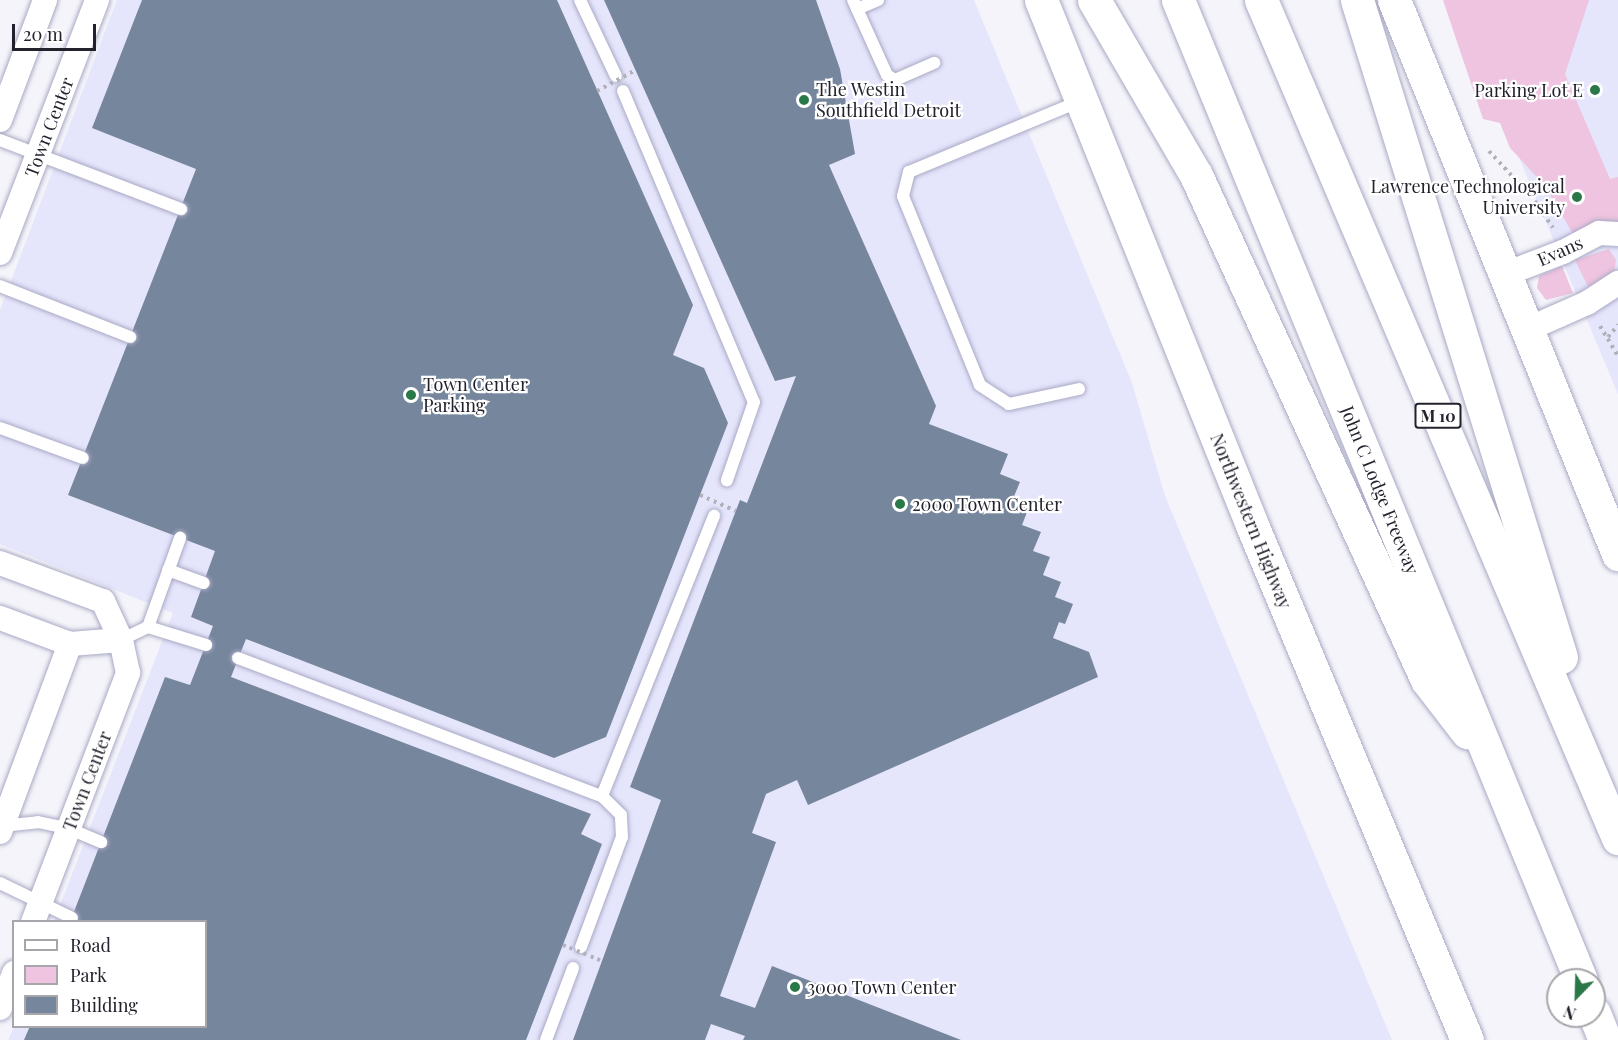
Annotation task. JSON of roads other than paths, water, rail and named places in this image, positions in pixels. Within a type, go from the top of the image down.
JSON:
[{"type":"main road","name":"Northwestern Highway","points":[[1041,0],[1467,1040]]},
{"type":"main road","points":[[1094,0],[1196,175],[1427,680],[1493,766]]},
{"type":"main road","name":"John C Lodge Freeway","points":[[1178,0],[1576,968]]},
{"type":"main road","name":"M 10","points":[[1261,0],[1617,834]]},
{"type":"main road","points":[[1357,0],[1617,834]]},
{"type":"main road","points":[[1394,0],[1503,275],[1618,554]]},
{"type":"street","points":[[0,120],[45,0]]},
{"type":"street","name":"Town Center","points":[[0,253],[97,0]]},
{"type":"street","name":"Evans","points":[[1503,275],[1563,252],[1599,233],[1618,234]]},
{"type":"street","points":[[1526,330],[1587,303],[1618,283]]},
{"type":"street","name":"Town Center","points":[[0,563],[103,601],[121,640],[128,673],[37,913]]},
{"type":"street","points":[[0,618],[70,644],[121,640]]},
{"type":"street","points":[[1,829],[70,644]]},
{"type":"street","points":[[0,1008],[12,978]]},
{"type":"lane","points":[[580,0],[616,76]]},
{"type":"lane","points":[[878,0],[855,5],[886,75],[895,80],[934,63]]},
{"type":"lane","points":[[622,91],[754,402],[727,480]]},
{"type":"lane","points":[[1079,389],[1009,404],[980,385],[903,196],[909,172],[1081,100]]},
{"type":"lane","points":[[0,140],[181,209]]},
{"type":"lane","points":[[0,286],[130,337]]},
{"type":"lane","points":[[0,428],[83,458]]},
{"type":"lane","points":[[602,796],[714,516]]},
{"type":"lane","points":[[148,627],[180,538]]},
{"type":"lane","points":[[168,570],[204,583]]},
{"type":"lane","points":[[121,640],[148,627],[206,645]]},
{"type":"lane","points":[[238,658],[602,796],[621,815],[622,837],[581,947]]},
{"type":"lane","points":[[1,829],[38,822],[70,828],[101,842]]},
{"type":"lane","points":[[0,883],[37,913],[72,918]]},
{"type":"lane","points":[[546,1040],[573,968]]},
{"type":"place","name":"Parking Lot E","points":[[1595,90]]},
{"type":"place","name":"The Westin Southfield Detroit","points":[[804,100]]},
{"type":"place","name":"Lawrence Technological University","points":[[1577,197]]},
{"type":"place","name":"Town Center Parking","points":[[411,395]]},
{"type":"place","name":"2000 Town Center","points":[[900,504]]},
{"type":"place","name":"3000 Town Center","points":[[795,987]]}]
